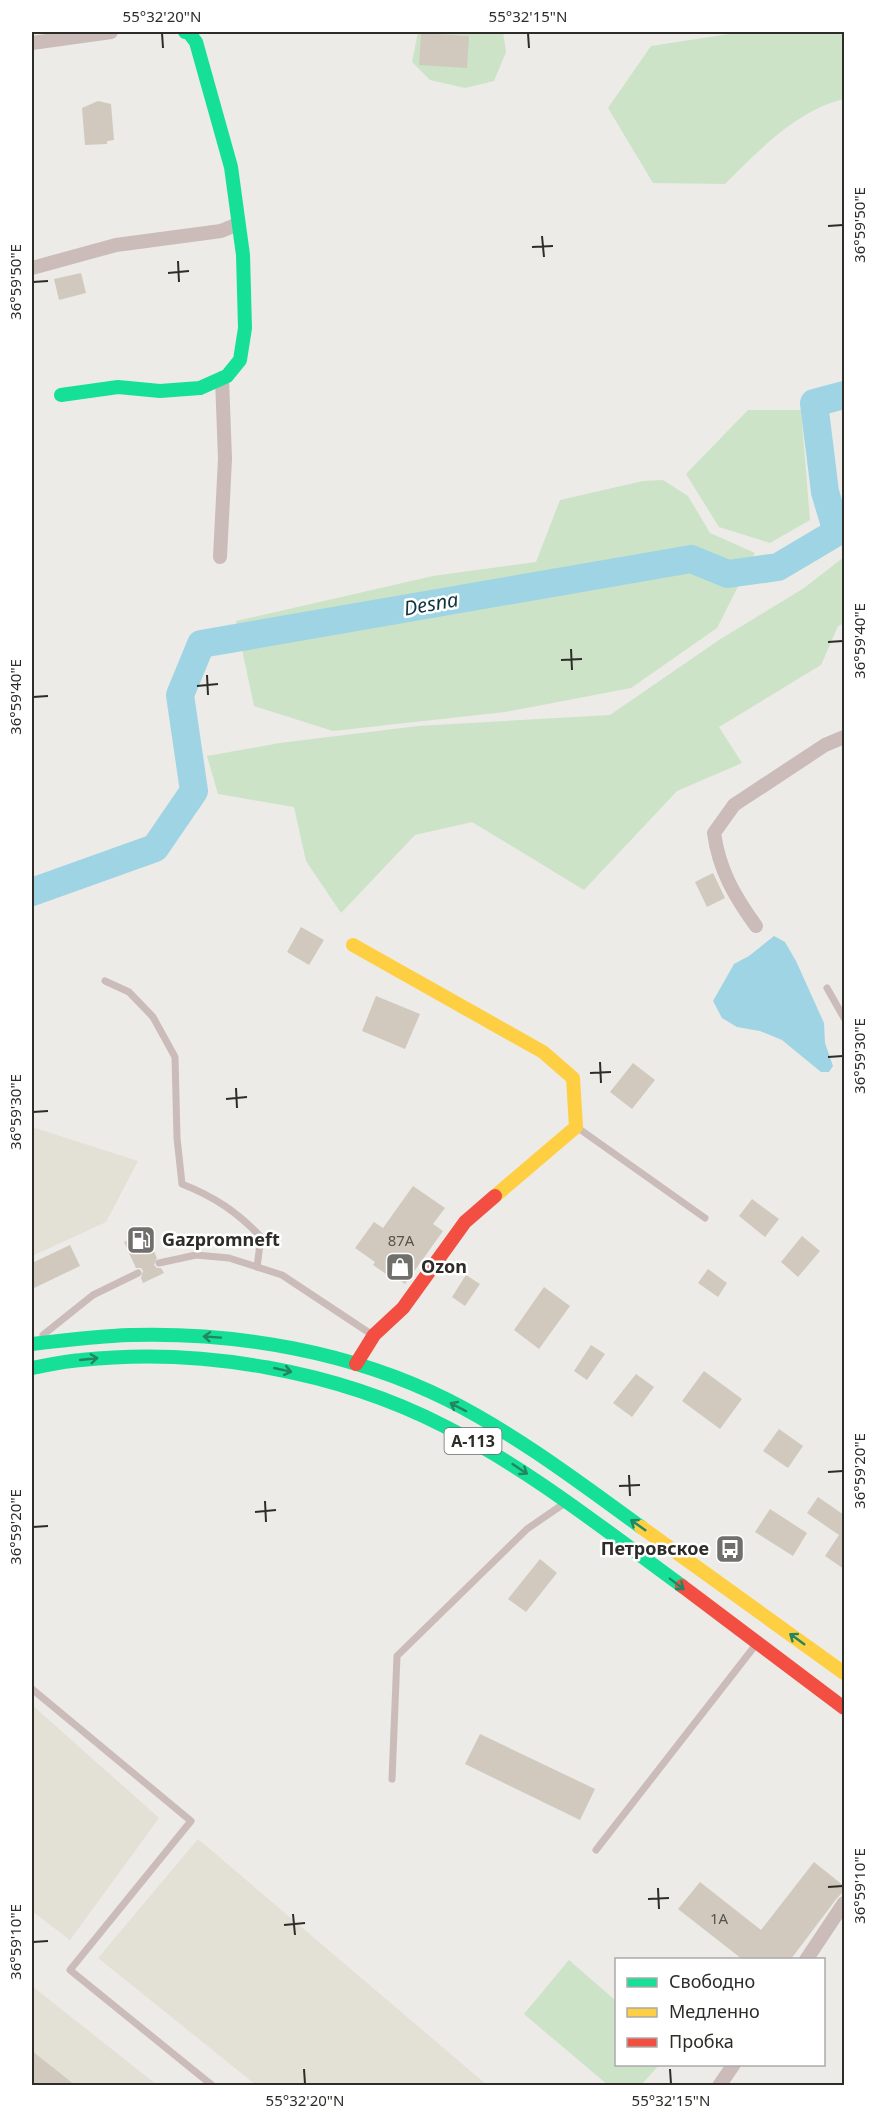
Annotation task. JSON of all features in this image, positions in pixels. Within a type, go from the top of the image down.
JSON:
[{"type":"main road","points":[[61,395],[118,387],[160,391],[200,388],[228,376],[240,360],[246,328],[243,255],[231,167],[196,42],[189,33],[185,32]]},
{"type":"main road","points":[[353,945],[543,1052],[573,1078],[576,1127],[465,1222],[403,1308],[374,1335],[356,1364]]},
{"type":"main road","name":"А-113","points":[[32,1344],[79,1337],[199,1336],[267,1344],[356,1364],[423,1389],[509,1434],[844,1673]]},
{"type":"main road","name":"А-113","points":[[32,1368],[88,1359],[171,1356],[218,1359],[301,1374],[365,1392],[413,1411],[489,1449],[566,1502],[844,1708]]},
{"type":"street","points":[[32,44],[111,32]]},
{"type":"street","points":[[32,268],[116,244],[221,231],[238,224]]},
{"type":"street","points":[[220,557],[225,459],[222,378]]},
{"type":"street","points":[[756,926],[740,904],[717,856],[714,833],[734,804],[825,745],[844,737]]},
{"type":"street","points":[[807,1958],[844,1903]]},
{"type":"street","points":[[719,2085],[733,2066]]},
{"type":"lane","points":[[105,981],[129,992],[153,1017],[175,1057],[177,1138],[182,1184],[208,1195],[242,1217],[261,1237],[257,1267]]},
{"type":"lane","points":[[827,988],[844,1018]]},
{"type":"lane","points":[[576,1127],[705,1218]]},
{"type":"lane","points":[[159,1263],[196,1255],[229,1258],[282,1275],[374,1335]]},
{"type":"lane","points":[[32,1344],[93,1294],[138,1273]]},
{"type":"lane","points":[[392,1779],[397,1656],[527,1529],[566,1502]]},
{"type":"lane","points":[[596,1850],[757,1643]]},
{"type":"lane","points":[[32,1689],[192,1821],[70,1970],[213,2085]]},
{"type":"shaded area","points":[[32,1127],[138,1161],[106,1222],[32,1256]]},
{"type":"shaded area","points":[[32,1705],[159,1818],[70,1940],[32,1911]]},
{"type":"shaded area","points":[[198,1839],[487,2085],[256,2085],[98,1958]]},
{"type":"shaded area","points":[[32,1986],[157,2085],[32,2085]]},
{"type":"green space","points":[[418,32],[503,32],[506,52],[494,81],[465,88],[430,80],[412,62]]},
{"type":"green space","points":[[742,32],[844,32],[844,99],[827,104],[794,122],[779,133],[725,184],[653,183],[608,108],[651,46]]},
{"type":"green space","points":[[748,410],[801,410],[810,520],[770,543],[719,527],[686,474]]},
{"type":"green space","points":[[663,480],[688,496],[710,533],[755,553],[717,628],[631,688],[505,712],[333,731],[254,706],[236,621],[433,576],[536,562],[560,500],[643,481]]},
{"type":"green space","points":[[844,557],[844,623],[838,626],[821,665],[719,727],[742,763],[677,791],[584,890],[472,822],[415,835],[341,913],[306,861],[294,807],[218,794],[207,756],[280,743],[418,726],[610,715],[719,640],[804,588]]},
{"type":"green space","points":[[569,1960],[615,2000],[615,2066],[658,2066],[641,2085],[608,2085],[524,2014]]},
{"type":"water","points":[[774,936],[785,942],[796,961],[824,1023],[825,1043],[833,1066],[829,1072],[821,1072],[782,1040],[760,1031],[737,1027],[722,1018],[713,1001],[734,964],[749,956]]},
{"type":"building","points":[[421,33],[469,36],[467,68],[419,65]]},
{"type":"building","points":[[98,101],[111,104],[114,140],[107,141],[107,144],[85,145],[82,108]]},
{"type":"building","points":[[81,273],[86,293],[59,300],[54,279]]},
{"type":"building","points":[[713,873],[725,898],[707,907],[695,882]]},
{"type":"building","points":[[301,927],[324,940],[309,965],[287,952]]},
{"type":"building","points":[[376,996],[420,1014],[405,1049],[362,1031]]},
{"type":"building","points":[[633,1063],[655,1080],[632,1109],[610,1092]]},
{"type":"building","points":[[413,1186],[445,1208],[433,1224],[443,1231],[405,1284],[390,1273],[389,1276],[373,1265],[375,1262],[355,1248],[374,1222],[383,1228]]},
{"type":"building","points":[[752,1199],[779,1219],[765,1237],[739,1216]]},
{"type":"building","points":[[145,1232],[157,1258],[154,1265],[161,1268],[164,1273],[143,1283],[141,1278],[143,1271],[141,1268],[136,1268],[124,1242]]},
{"type":"building","points":[[802,1236],[820,1251],[798,1277],[781,1262]]},
{"type":"building","points":[[70,1245],[80,1266],[32,1289],[32,1263]]},
{"type":"building","points":[[708,1269],[727,1283],[718,1297],[698,1283]]},
{"type":"building","points":[[466,1275],[480,1284],[465,1306],[452,1297]]},
{"type":"building","points":[[544,1287],[570,1306],[539,1349],[514,1330]]},
{"type":"building","points":[[591,1345],[605,1354],[587,1380],[574,1371]]},
{"type":"building","points":[[704,1371],[742,1399],[720,1429],[682,1401]]},
{"type":"building","points":[[636,1374],[654,1387],[632,1417],[613,1403]]},
{"type":"building","points":[[779,1429],[803,1446],[788,1468],[763,1451]]},
{"type":"building","points":[[818,1497],[844,1515],[844,1569],[825,1556],[839,1535],[807,1513]]},
{"type":"building","points":[[770,1509],[807,1533],[793,1556],[755,1532]]},
{"type":"building","points":[[540,1559],[557,1573],[526,1612],[508,1599]]},
{"type":"building","points":[[480,1734],[595,1789],[580,1820],[465,1764]]},
{"type":"building","points":[[814,1862],[844,1886],[844,1891],[792,1958],[741,1958],[678,1909],[700,1882],[761,1930]]},
{"type":"building","points":[[32,2051],[75,2085],[32,2085]]},
{"type":"waterway","name":"Desna","points":[[32,892],[155,848],[194,791],[180,695],[201,644],[691,559],[728,574],[778,567],[837,532],[825,492],[814,403],[844,395]]},
{"type":"traffic: fast","points":[[61,395],[118,387],[160,391],[200,388],[227,376],[240,360],[245,328],[243,255],[231,167],[196,42],[189,33],[185,32]]},
{"type":"traffic: fast","points":[[32,1344],[131,1335],[212,1337],[294,1348],[373,1369],[448,1400],[499,1428],[641,1527]]},
{"type":"traffic: fast","points":[[32,1368],[81,1360],[173,1357],[267,1368],[359,1391],[403,1407],[444,1426],[506,1461],[566,1501],[682,1586]]},
{"type":"traffic: slow","points":[[353,945],[543,1052],[573,1078],[576,1127],[495,1196]]},
{"type":"traffic: slow","points":[[641,1527],[844,1673]]},
{"type":"traffic: jam","points":[[356,1364],[374,1335],[403,1308],[465,1222],[495,1196]]},
{"type":"traffic: jam","points":[[682,1586],[844,1708]]},
{"type":"place","name":"Gazpromneft","points":[[141,1240]]},
{"type":"place","name":"Ozon","points":[[400,1267]]},
{"type":"place","name":"Петровское","points":[[730,1549]]}]
